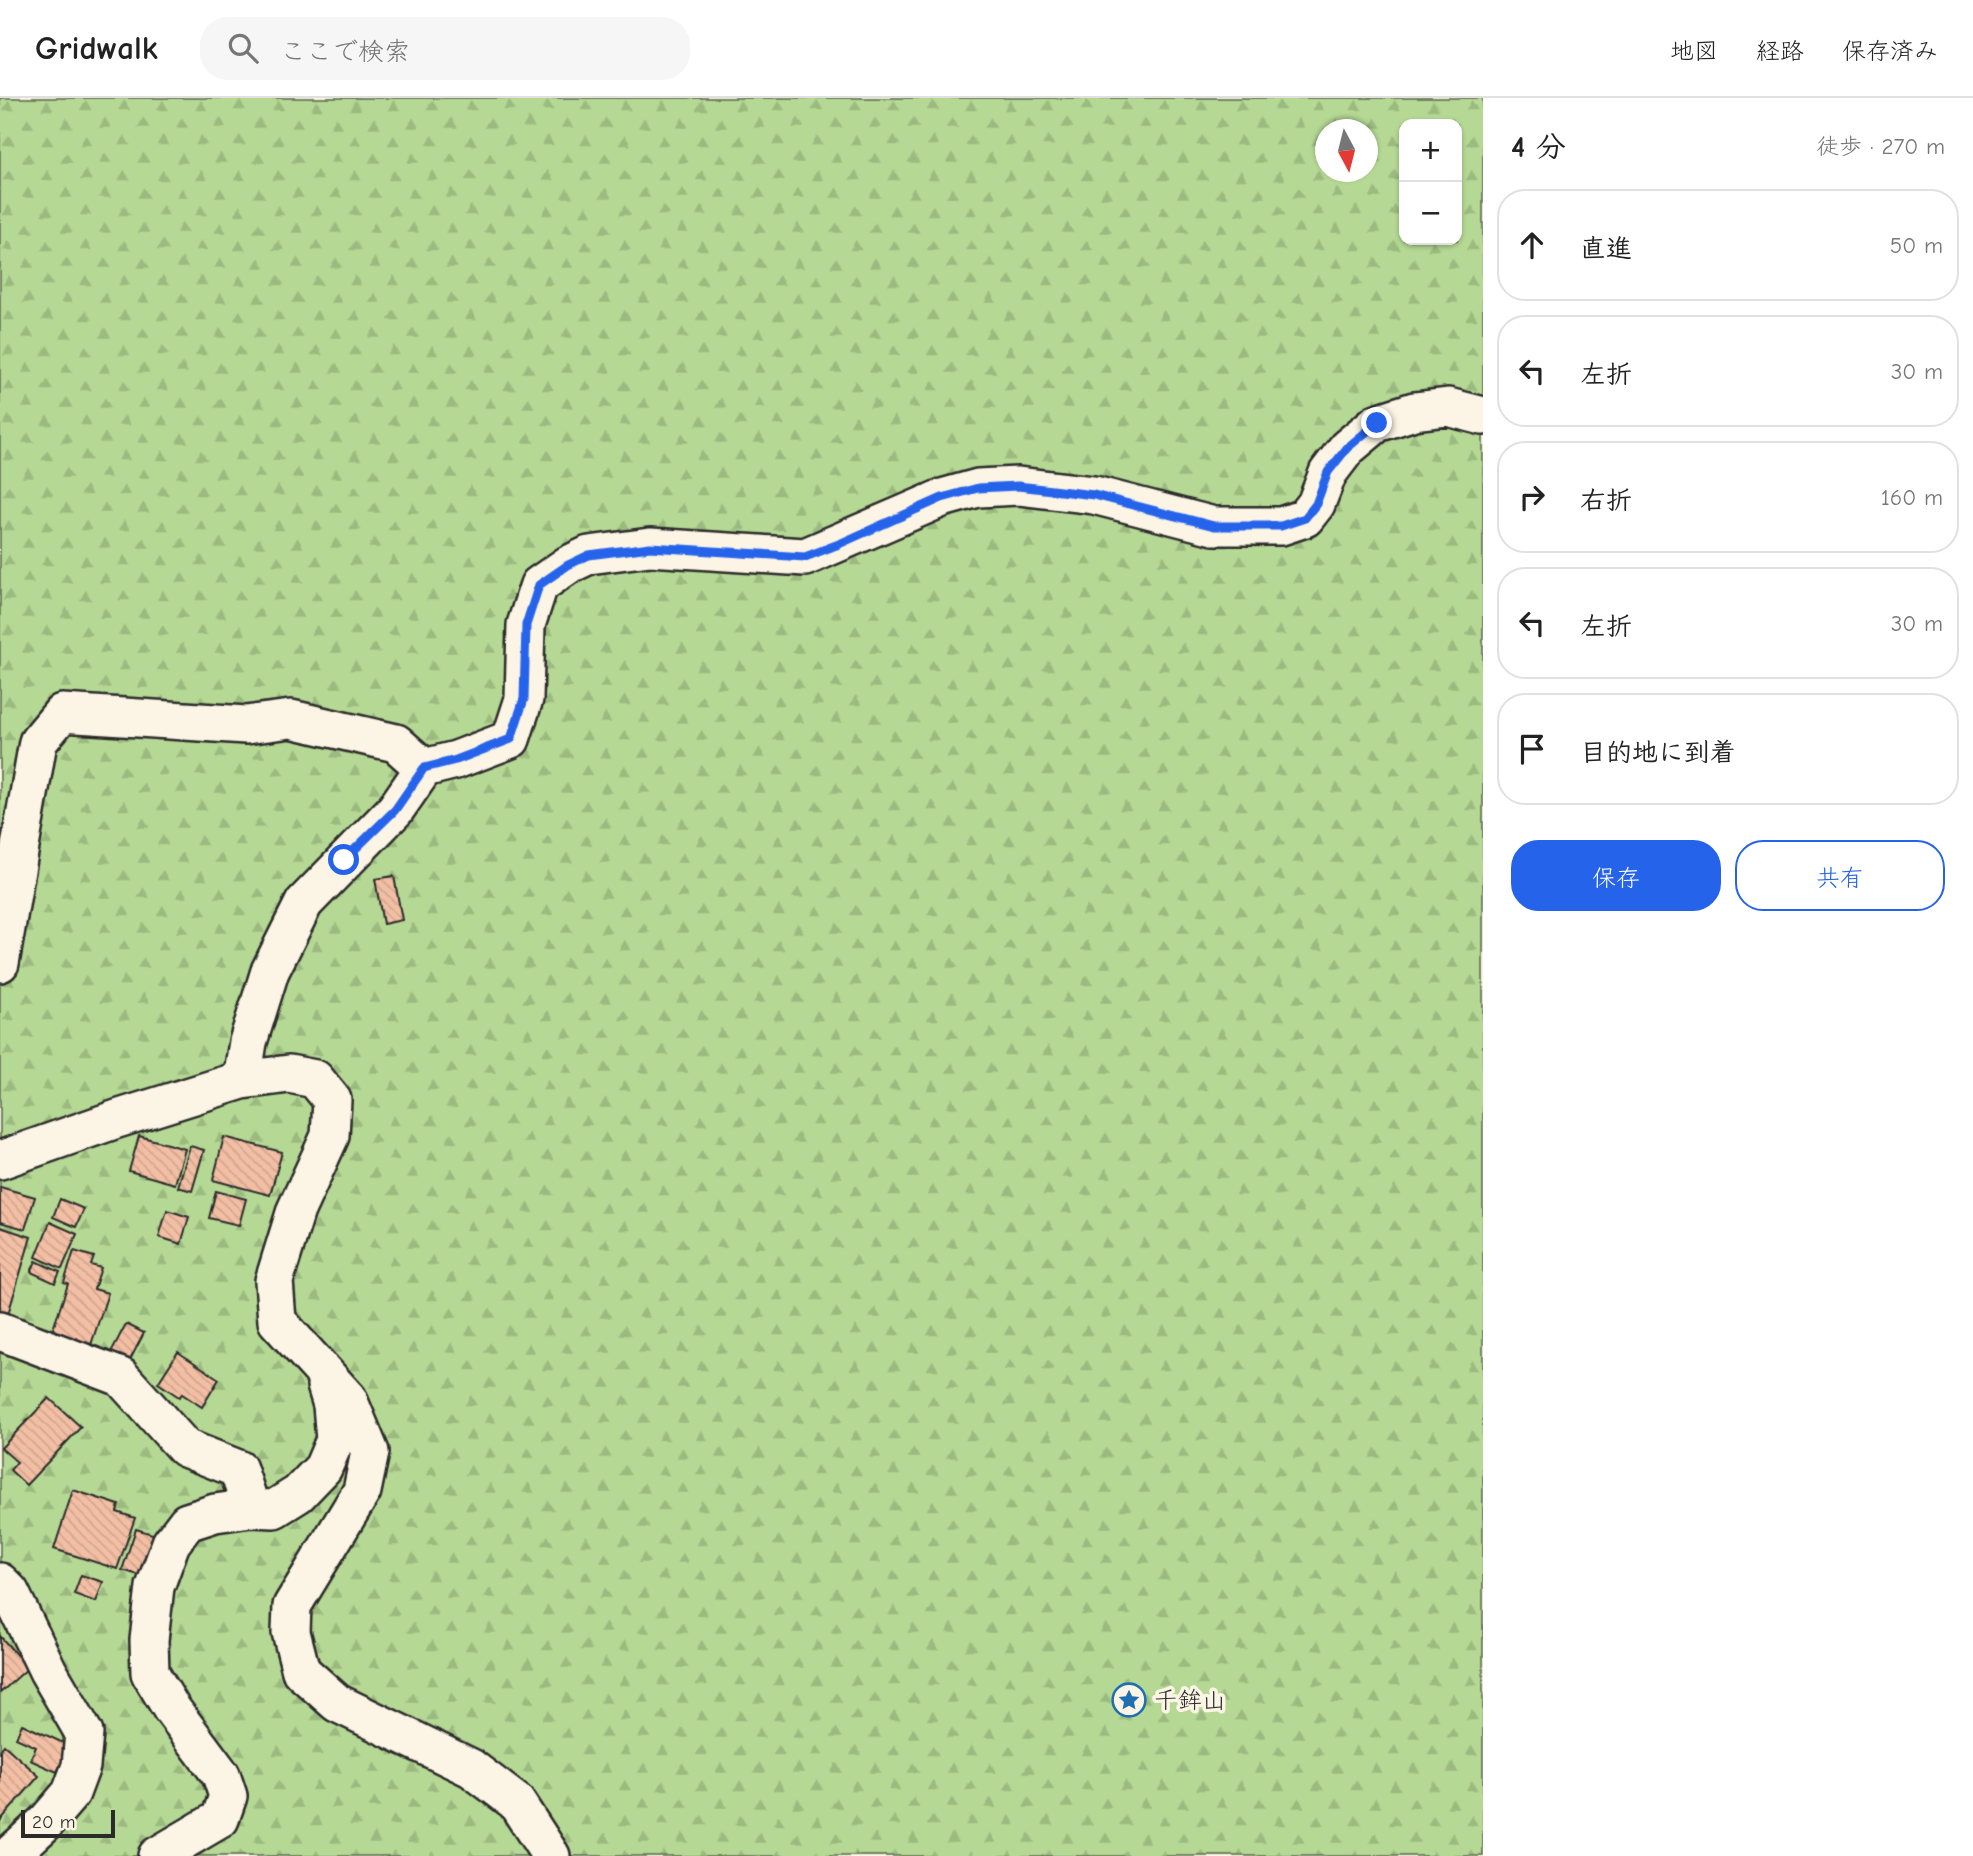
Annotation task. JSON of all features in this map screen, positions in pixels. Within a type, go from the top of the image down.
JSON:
[{"type":"street","points":[[242,1080],[248,1042],[270,971],[304,902],[395,810],[424,768],[456,760],[511,739],[524,699],[526,625],[539,585],[568,565],[589,555],[650,547],[805,557],[942,498],[978,488],[1018,486],[1094,495],[1214,526],[1281,526],[1305,518],[1316,504],[1328,472],[1347,448],[1377,423],[1415,411],[1448,407],[1483,416]]},
{"type":"street","points":[[0,962],[38,742],[62,713],[246,724],[291,719],[396,743],[424,768]]},
{"type":"street","points":[[0,1160],[117,1119],[242,1080],[289,1074],[315,1079],[332,1100],[330,1136],[296,1210],[274,1281],[277,1321],[348,1399],[370,1452],[362,1491],[292,1606],[291,1632],[301,1671],[337,1703],[471,1768],[516,1802],[551,1856]]},
{"type":"street","points":[[0,1331],[121,1377],[185,1448],[238,1469],[251,1508]]},
{"type":"street","points":[[157,1856],[220,1819],[228,1796],[221,1775],[150,1673],[149,1640],[155,1587],[171,1543],[187,1522],[215,1513],[251,1508],[274,1509],[298,1494],[323,1468],[335,1440],[332,1405],[322,1371]]},
{"type":"street","points":[[0,1582],[10,1592],[48,1671],[85,1733],[81,1766],[71,1793],[47,1821],[9,1856]]},
{"type":"green space","points":[[0,98],[1483,98],[1483,1856],[0,1856]]},
{"type":"building","points":[[394,876],[402,920],[383,924],[375,879]]},
{"type":"building","points":[[139,1136],[185,1149],[175,1184],[129,1171]]},
{"type":"building","points":[[224,1137],[282,1152],[270,1195],[213,1180]]},
{"type":"building","points":[[190,1146],[204,1150],[192,1191],[178,1187]]},
{"type":"building","points":[[0,1187],[35,1197],[25,1229],[0,1222]]},
{"type":"building","points":[[216,1191],[246,1199],[239,1225],[209,1218]]},
{"type":"building","points":[[60,1199],[84,1209],[76,1227],[53,1217]]},
{"type":"building","points":[[167,1210],[189,1217],[181,1244],[159,1237]]},
{"type":"building","points":[[50,1222],[77,1234],[62,1269],[36,1257]]},
{"type":"building","points":[[0,1227],[31,1237],[8,1314],[0,1312]]},
{"type":"building","points":[[74,1251],[94,1257],[91,1265],[101,1268],[94,1289],[108,1293],[90,1348],[51,1335],[68,1284],[64,1283]]},
{"type":"building","points":[[36,1261],[60,1272],[55,1283],[31,1272]]},
{"type":"building","points":[[126,1324],[144,1333],[128,1364],[110,1354]]},
{"type":"building","points":[[178,1352],[219,1379],[202,1407],[182,1394],[179,1397],[158,1383]]},
{"type":"building","points":[[49,1398],[81,1427],[26,1485],[10,1470],[17,1462],[1,1448]]},
{"type":"building","points":[[73,1490],[119,1505],[117,1512],[135,1518],[117,1569],[54,1549]]},
{"type":"building","points":[[136,1529],[162,1537],[149,1578],[122,1570]]},
{"type":"building","points":[[81,1575],[103,1582],[96,1602],[74,1594]]},
{"type":"building","points":[[0,1636],[28,1668],[0,1693]]},
{"type":"building","points":[[22,1724],[70,1746],[57,1772],[30,1760],[36,1747],[16,1738]]},
{"type":"building","points":[[4,1745],[39,1776],[0,1821],[0,1750]]},
{"type":"place","name":"千鉾山","points":[[1129,1700]]},
{"type":"route","points":[[344,860],[395,810],[424,768],[456,760],[511,739],[524,699],[526,625],[539,585],[568,565],[589,555],[650,547],[805,557],[942,498],[978,488],[1018,486],[1094,495],[1214,526],[1281,526],[1305,518],[1316,504],[1328,472],[1347,448],[1377,423]]}]
